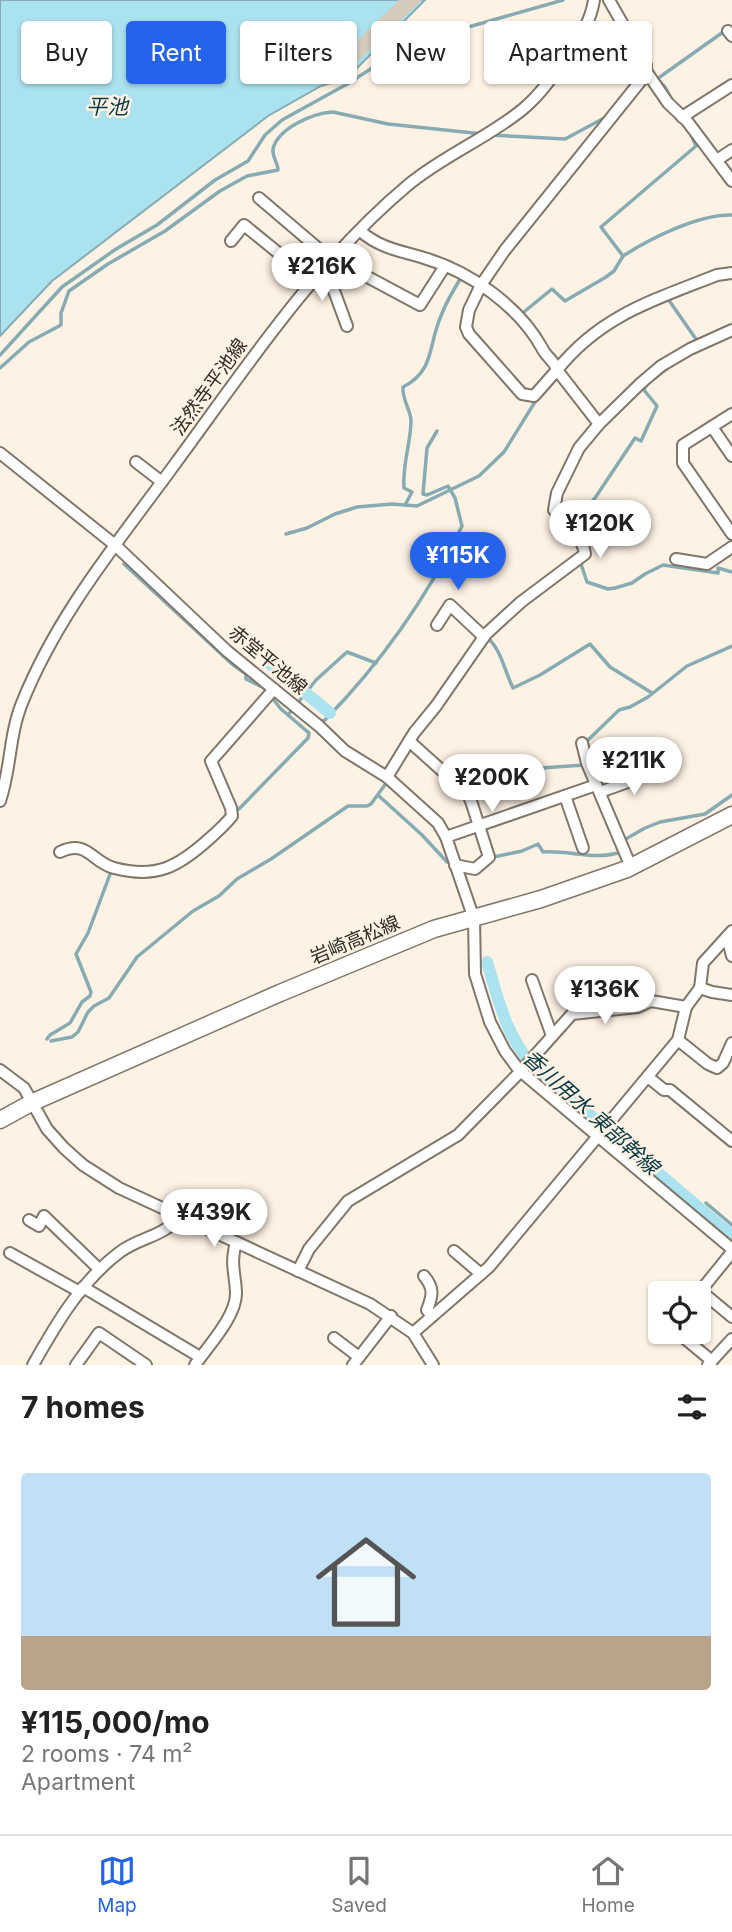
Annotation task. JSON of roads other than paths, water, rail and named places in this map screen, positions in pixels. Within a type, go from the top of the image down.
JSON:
[{"type":"main road","name":"岩崎高松線","points":[[0,1120],[31,1103],[434,929],[587,885],[631,867],[732,815]]},
{"type":"street","name":"法然寺平池線","points":[[0,801],[15,722],[22,702],[63,620],[88,579],[261,344],[360,231],[421,174],[524,108],[539,93],[574,46],[586,25],[595,0]]},
{"type":"street","points":[[610,0],[622,21]]},
{"type":"street","points":[[652,80],[732,181]]},
{"type":"street","points":[[638,84],[505,250],[481,285],[471,303],[466,327],[469,334],[527,396],[534,396],[585,339],[619,315],[717,275],[732,272]]},
{"type":"street","points":[[682,117],[732,85]]},
{"type":"street","points":[[717,160],[732,150]]},
{"type":"street","points":[[259,198],[331,263],[420,305],[426,284],[445,266]]},
{"type":"street","points":[[231,241],[244,225],[268,251],[314,282]]},
{"type":"street","points":[[360,231],[385,248],[445,266],[470,277],[505,303],[535,335],[543,352],[599,424]]},
{"type":"street","points":[[331,263],[347,326]]},
{"type":"street","points":[[386,287],[392,276]]},
{"type":"street","points":[[387,777],[409,741],[484,637],[520,603],[585,554],[585,548],[569,524],[554,510],[558,492],[579,448],[640,383],[661,366],[732,330]]},
{"type":"street","points":[[732,414],[683,445],[684,463],[732,534]]},
{"type":"street","points":[[712,427],[732,456]]},
{"type":"street","name":"赤堂平池線","points":[[0,453],[115,545],[228,651],[345,751],[387,777],[438,823],[446,837],[474,919],[475,974],[490,1022],[505,1051],[526,1065],[604,1130],[732,1251]]},
{"type":"street","points":[[136,462],[162,482]]},
{"type":"street","points":[[676,559],[707,564],[732,547]]},
{"type":"street","points":[[437,625],[450,605],[484,637]]},
{"type":"street","points":[[60,852],[72,846],[81,848],[111,868],[150,872],[186,860],[232,816],[232,808],[211,761],[274,689]]},
{"type":"street","points":[[409,741],[468,794],[480,826],[489,857],[475,869],[455,865]]},
{"type":"street","points":[[582,743],[587,763],[631,867]]},
{"type":"street","points":[[446,837],[565,796],[628,782],[653,769]]},
{"type":"street","points":[[565,796],[583,848]]},
{"type":"street","points":[[730,934],[732,956]]},
{"type":"street","points":[[413,1333],[481,1275],[678,1040],[686,1007],[701,988],[704,963],[730,934]]},
{"type":"street","points":[[533,980],[552,1036]]},
{"type":"street","points":[[701,988],[732,995]]},
{"type":"street","points":[[298,1271],[309,1249],[348,1200],[458,1135],[572,1014],[638,1007],[651,1001],[686,1007]]},
{"type":"street","points":[[678,1040],[717,1068],[723,1063],[732,1043]]},
{"type":"street","points":[[0,1070],[24,1088],[47,1129],[83,1166],[119,1188],[370,1304],[413,1333],[433,1365]]},
{"type":"street","points":[[648,1077],[664,1090],[670,1090],[732,1141]]},
{"type":"street","points":[[29,1220],[39,1226],[44,1216],[99,1269]]},
{"type":"street","points":[[33,1365],[68,1306],[99,1269],[122,1250],[171,1228],[180,1216]]},
{"type":"street","points":[[10,1253],[82,1290],[197,1361],[226,1324],[236,1296],[231,1260],[236,1242]]},
{"type":"street","points":[[454,1251],[481,1275]]},
{"type":"street","points":[[709,1281],[732,1251]]},
{"type":"street","points":[[424,1276],[431,1284],[433,1294],[427,1310],[432,1316]]},
{"type":"street","points":[[711,1301],[732,1317]]},
{"type":"street","points":[[334,1338],[357,1362],[391,1316]]},
{"type":"street","points":[[76,1365],[99,1333],[146,1365]]},
{"type":"street","points":[[690,1344],[710,1363],[732,1339]]},
{"type":"water","name":"平池","points":[[0,0],[425,0],[404,21],[371,21],[371,54],[357,68],[357,21],[240,21],[240,84],[328,84],[268,116],[52,281],[0,336]]},
{"type":"waterway","points":[[0,355],[62,287],[116,249],[157,225],[215,180],[248,161],[265,135],[282,120],[349,83],[409,44],[563,0]]},
{"type":"waterway","points":[[672,100],[657,79],[726,30]]},
{"type":"waterway","points":[[0,368],[29,342],[61,325],[61,313],[69,291],[108,264],[165,231],[220,191],[247,176],[278,170],[273,155],[276,141],[297,123],[333,112],[388,124],[483,134]]},
{"type":"waterway","points":[[490,135],[565,139],[608,116]]},
{"type":"waterway","points":[[519,316],[552,289],[565,301],[614,271],[623,256],[601,227],[696,146],[690,132]]},
{"type":"waterway","points":[[623,256],[690,223],[705,218],[732,215]]},
{"type":"waterway","points":[[496,254],[513,232]]},
{"type":"waterway","points":[[405,505],[412,492],[404,488],[411,420],[403,387],[413,381],[426,365],[443,311],[462,276]]},
{"type":"waterway","points":[[668,299],[698,342]]},
{"type":"waterway","points":[[572,525],[595,498],[635,438],[641,441],[657,406],[644,390],[647,384],[669,367]]},
{"type":"waterway","points":[[286,534],[357,507],[392,504],[417,506],[479,476],[504,452],[538,397]]},
{"type":"waterway","points":[[318,722],[325,720],[346,698],[384,652],[418,604],[462,526],[455,498],[448,486],[427,495],[423,494],[427,448],[437,431]]},
{"type":"waterway","points":[[580,561],[587,582],[608,589],[632,583],[663,565],[718,573],[718,568],[732,572]]},
{"type":"waterway","points":[[124,564],[246,674],[246,679],[264,688],[281,709],[309,733],[308,738],[239,809],[233,811]]},
{"type":"waterway","points":[[487,637],[499,655],[513,688],[540,675],[590,644],[610,667],[652,693]]},
{"type":"waterway","points":[[585,743],[619,710],[648,697],[687,666],[732,646]]},
{"type":"waterway","points":[[288,715],[316,680],[347,652],[376,663]]},
{"type":"waterway","name":"香川用水 東部幹線","points":[[269,663],[330,713]]},
{"type":"waterway","points":[[471,794],[527,769],[584,765]]},
{"type":"waterway","points":[[51,1041],[72,1037],[78,1032],[88,1012],[109,998],[137,957],[193,911],[219,896],[237,879],[348,806],[371,804],[387,782]]},
{"type":"waterway","points":[[623,842],[660,822],[705,814],[732,795]]},
{"type":"waterway","points":[[379,796],[451,863]]},
{"type":"waterway","points":[[489,858],[522,851],[538,844],[543,852],[602,856],[622,850]]},
{"type":"waterway","points":[[47,1039],[70,1023],[82,1002],[90,996],[91,992],[76,954],[88,933],[112,869]]},
{"type":"waterway","name":"香川用水 東部幹線","points":[[487,962],[510,1031],[534,1067],[732,1236]]},
{"type":"waterway","points":[[706,1203],[732,1225]]}]
